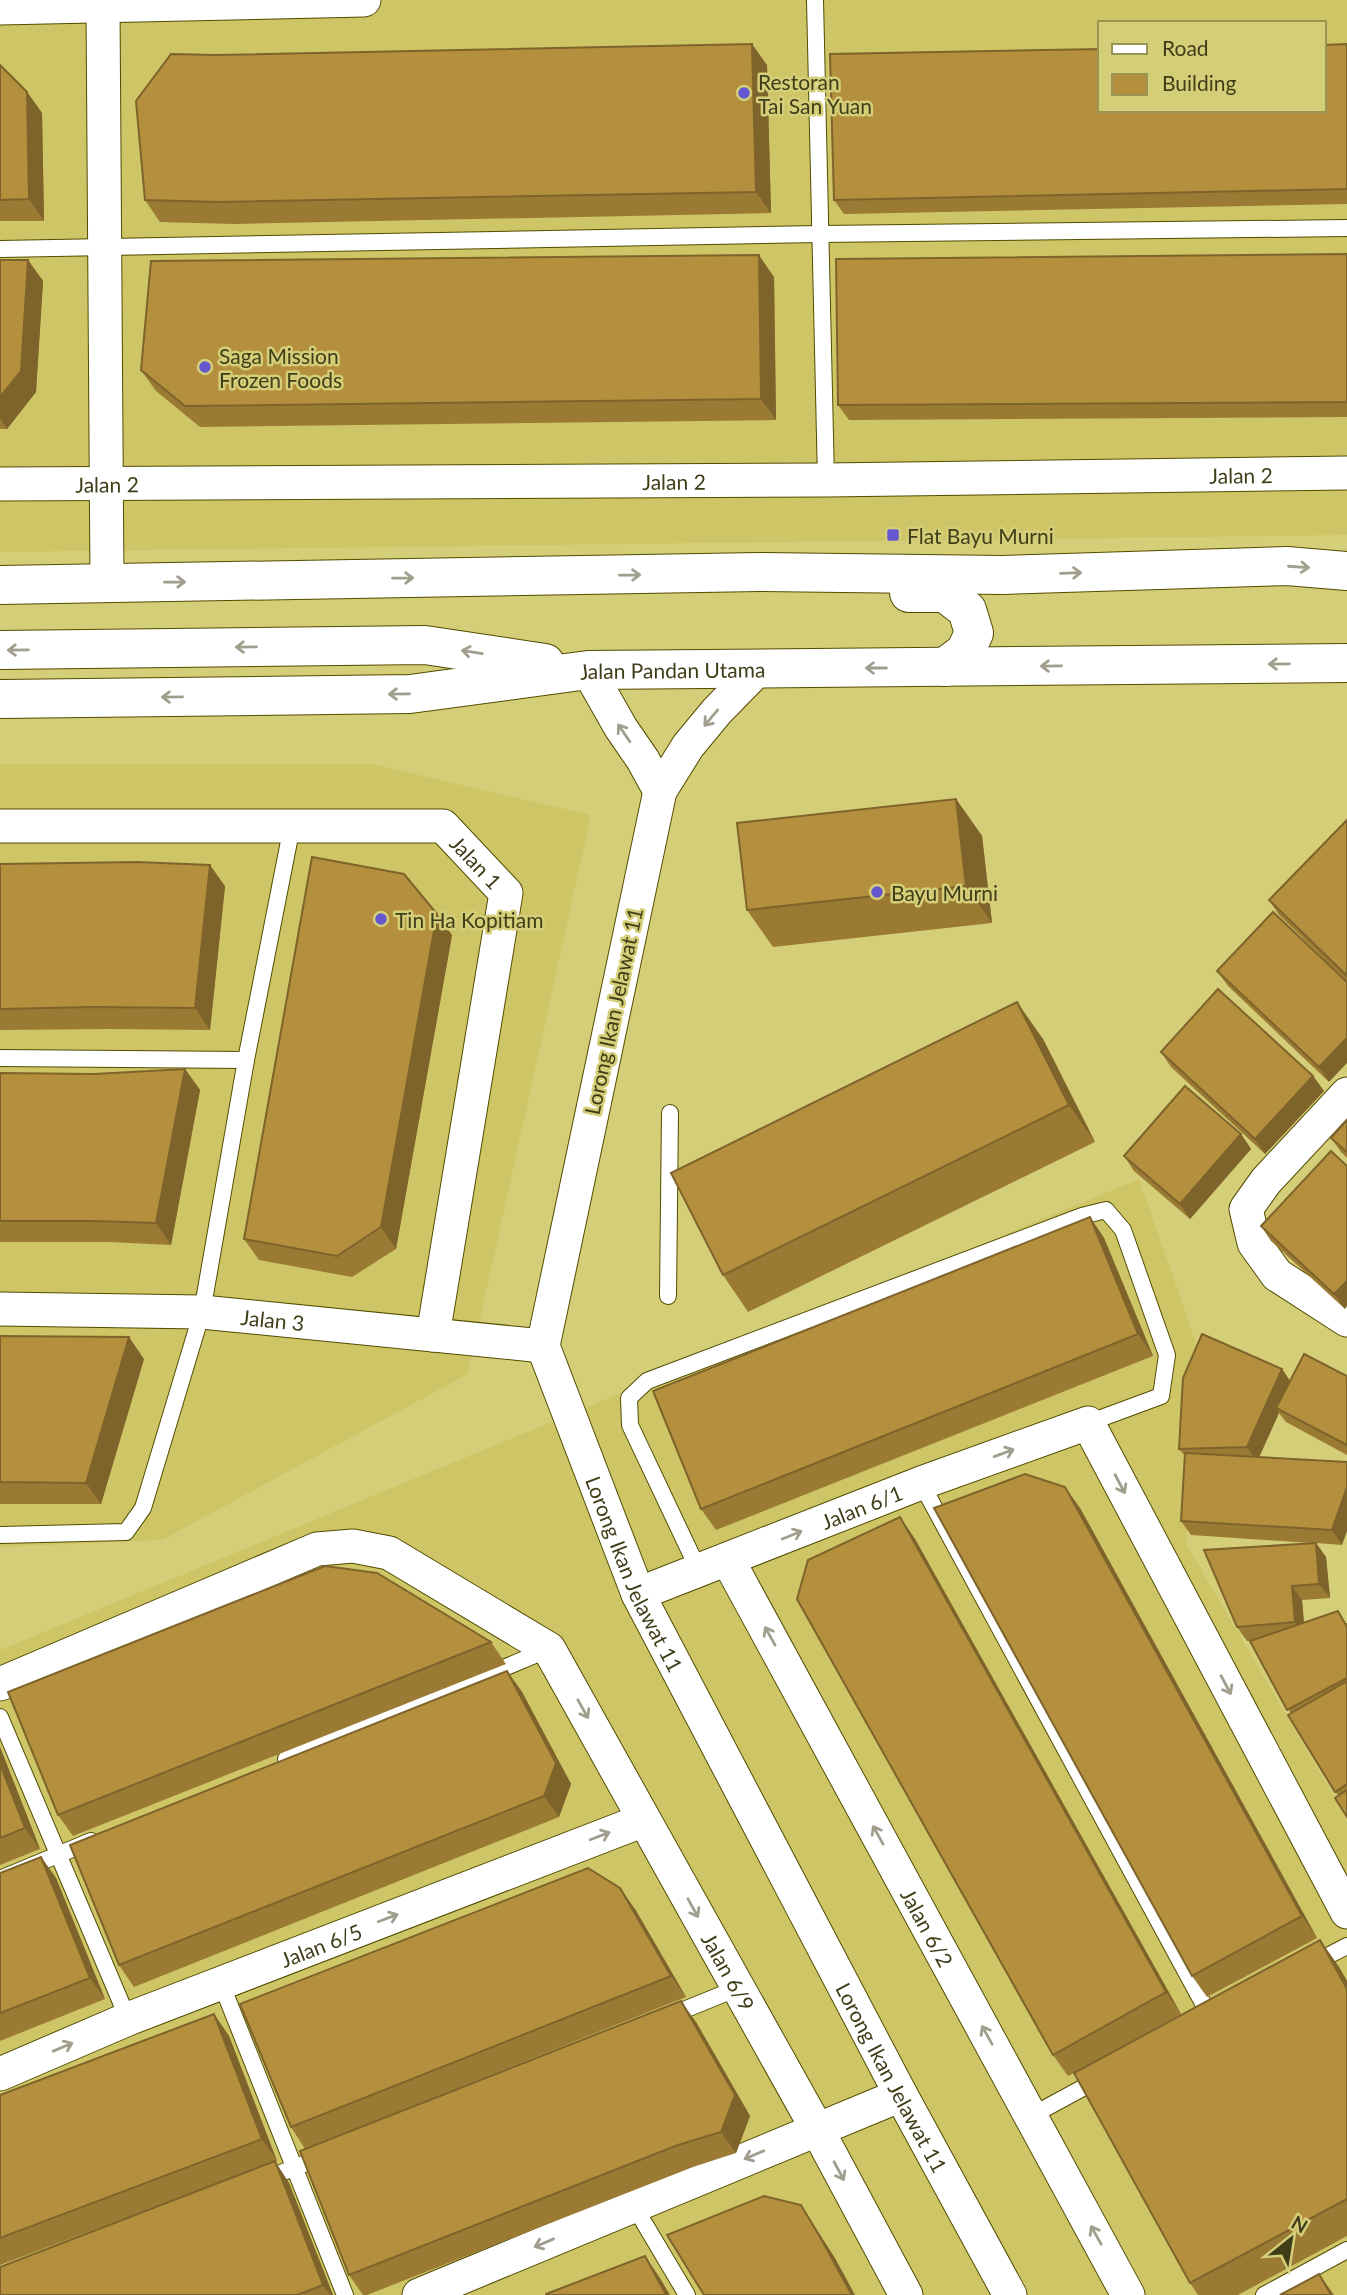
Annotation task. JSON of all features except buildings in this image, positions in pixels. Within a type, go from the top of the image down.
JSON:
[{"type":"main road","points":[[0,585],[760,572],[1003,575],[1287,566],[1347,571]]},
{"type":"main road","points":[[760,572],[808,591],[945,593],[967,610],[974,633],[965,652],[945,667]]},
{"type":"main road","points":[[0,650],[425,645],[588,670]]},
{"type":"main road","name":"Jalan Pandan Utama","points":[[0,699],[410,694],[588,670],[1347,663]]},
{"type":"street","points":[[0,8],[364,0]]},
{"type":"street","points":[[103,7],[107,583]]},
{"type":"street","name":"Jalan 2","points":[[0,484],[826,480],[1347,473]]},
{"type":"street","name":"Lorong Ikan Jelawat 11","points":[[758,669],[688,746],[660,791],[543,1346],[638,1594],[901,2095],[1010,2295]]},
{"type":"street","points":[[588,670],[660,791]]},
{"type":"street","name":"Jalan 1","points":[[0,826],[443,826],[506,893],[433,1335]]},
{"type":"street","points":[[1347,1094],[1266,1181],[1246,1209],[1254,1243],[1278,1275],[1347,1320]]},
{"type":"street","name":"Jalan 3","points":[[0,1309],[202,1312],[543,1346]]},
{"type":"street","points":[[1088,1423],[1347,1912]]},
{"type":"street","name":"Jalan 6/1","points":[[638,1594],[921,1483],[1088,1423]]},
{"type":"street","points":[[0,1684],[317,1549],[353,1546],[389,1553],[550,1649]]},
{"type":"street","name":"Jalan 6/2","points":[[714,1565],[1031,2116],[1128,2295]]},
{"type":"street","name":"Jalan 6/9","points":[[550,1649],[817,2129],[906,2295]]},
{"type":"street","name":"Jalan 6/5","points":[[0,2074],[128,2019],[644,1819]]},
{"type":"street","points":[[419,2295],[474,2285],[634,2206],[901,2095]]},
{"type":"lane","points":[[815,0],[826,480]]},
{"type":"lane","points":[[0,249],[820,234],[1347,228]]},
{"type":"lane","points":[[0,1535],[126,1532],[143,1508],[202,1312],[246,1060],[292,826]]},
{"type":"lane","points":[[0,1058],[246,1060]]},
{"type":"lane","points":[[668,1296],[670,1113]]},
{"type":"lane","points":[[714,1565],[630,1426],[629,1398],[647,1381],[1082,1216],[1106,1210],[1123,1230],[1167,1355],[1161,1396],[1088,1423]]},
{"type":"lane","points":[[921,1483],[1211,2018]]},
{"type":"lane","points":[[272,1765],[550,1649]]},
{"type":"lane","points":[[0,1717],[128,2019]]},
{"type":"lane","points":[[0,1879],[108,1833]]},
{"type":"lane","points":[[1298,1972],[1347,1946]]},
{"type":"lane","points":[[220,1983],[345,2295]]},
{"type":"lane","points":[[649,2024],[738,1988]]},
{"type":"lane","points":[[1031,2116],[1115,2070]]},
{"type":"lane","points":[[243,2188],[332,2152]]},
{"type":"lane","points":[[634,2206],[687,2295]]},
{"type":"lane","points":[[1264,2295],[1345,2257]]},
{"type":"shaded area","points":[[0,0],[1347,0],[1347,535],[0,552]]},
{"type":"shaded area","points":[[0,764],[372,764],[591,815],[468,1374],[162,1540],[0,1547]]},
{"type":"shaded area","points":[[1139,1179],[1204,1366],[1184,1419],[1187,1545],[1347,1819],[1347,2295],[0,2295],[0,1650]]},
{"type":"place","name":"Restoran Tai San Yuan","points":[[744,93]]},
{"type":"place","name":"Saga Mission Frozen Foods","points":[[205,367]]},
{"type":"place","name":"Flat Bayu Murni","points":[[893,535]]},
{"type":"place","name":"Bayu Murni","points":[[877,892]]},
{"type":"place","name":"Tin Ha Kopitiam","points":[[381,919]]}]
